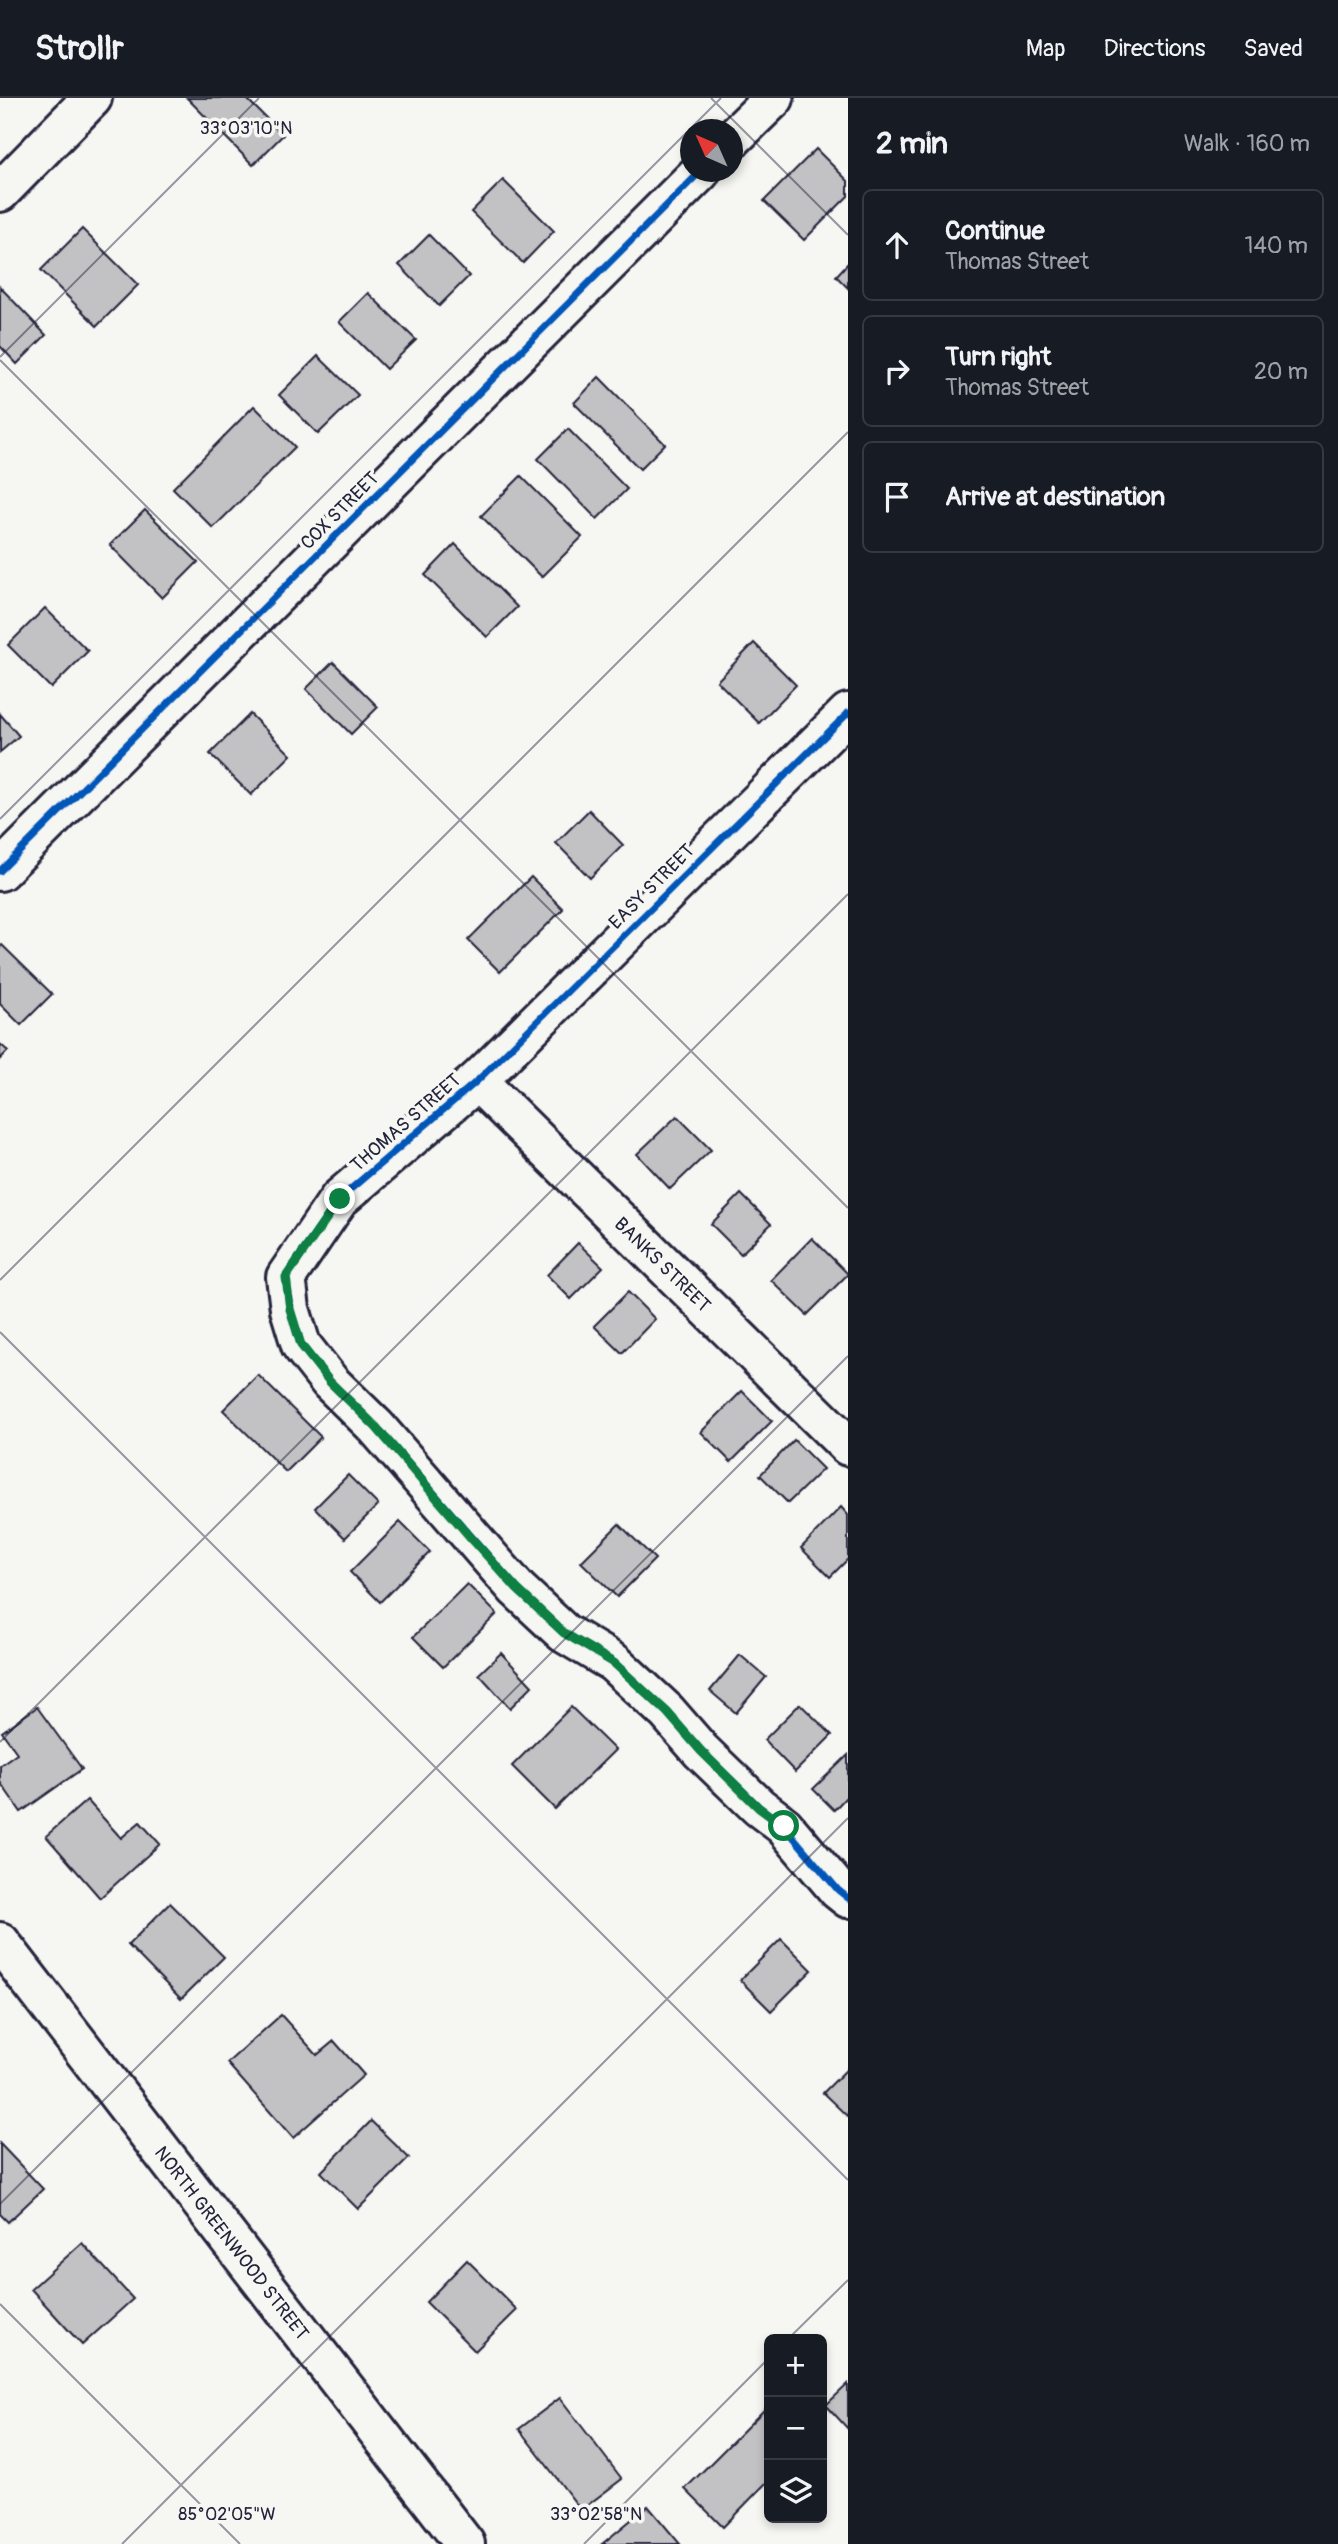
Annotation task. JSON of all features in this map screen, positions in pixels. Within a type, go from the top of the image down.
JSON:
[{"type":"street","points":[[0,192],[92,98]]},
{"type":"street","points":[[743,129],[774,98]]},
{"type":"street","name":"COX STREET","points":[[0,871],[690,182]]},
{"type":"street","name":"EASY STREET","points":[[477,1081],[848,713]]},
{"type":"street","name":"BANKS STREET","points":[[477,1081],[848,1446]]},
{"type":"street","name":"THOMAS STREET","points":[[477,1081],[340,1199],[286,1277],[290,1309],[301,1345],[330,1382],[376,1427],[517,1589],[564,1633],[614,1663],[667,1712],[701,1751],[759,1808],[784,1826],[838,1890],[848,1898]]},
{"type":"street","name":"NORTH GREENWOOD STREET","points":[[0,1942],[465,2544]]},
{"type":"building","points":[[187,98],[246,98],[283,135],[253,165]]},
{"type":"building","points":[[816,149],[848,181],[848,196],[804,240],[764,201]]},
{"type":"building","points":[[503,180],[554,231],[523,263],[471,212]]},
{"type":"building","points":[[82,229],[138,285],[97,326],[41,270]]},
{"type":"building","points":[[429,235],[469,276],[439,306],[399,265]]},
{"type":"building","points":[[848,263],[848,288],[836,276]]},
{"type":"building","points":[[0,287],[46,335],[17,364],[0,346]]},
{"type":"building","points":[[368,293],[416,340],[386,369],[339,322]]},
{"type":"building","points":[[318,356],[358,395],[318,434],[279,395]]},
{"type":"building","points":[[599,377],[665,444],[640,469],[574,403]]},
{"type":"building","points":[[254,406],[295,447],[213,528],[173,488]]},
{"type":"building","points":[[568,429],[627,489],[597,519],[538,459]]},
{"type":"building","points":[[521,476],[582,537],[542,577],[481,516]]},
{"type":"building","points":[[145,510],[198,562],[162,598],[110,545]]},
{"type":"building","points":[[455,544],[517,607],[487,637],[425,575]]},
{"type":"building","points":[[45,608],[88,651],[51,688],[8,645]]},
{"type":"building","points":[[754,643],[796,685],[759,723],[717,681]]},
{"type":"building","points":[[333,662],[378,707],[351,734],[306,689]]},
{"type":"building","points":[[0,714],[19,736],[0,752]]},
{"type":"building","points":[[250,714],[291,755],[251,795],[210,754]]},
{"type":"building","points":[[589,810],[623,845],[590,878],[556,843]]},
{"type":"building","points":[[531,877],[563,909],[500,972],[468,940]]},
{"type":"building","points":[[2,945],[52,994],[21,1025],[0,1004]]},
{"type":"building","points":[[0,1044],[8,1051],[0,1059]]},
{"type":"building","points":[[677,1116],[711,1150],[670,1189],[637,1154]]},
{"type":"building","points":[[741,1194],[771,1224],[741,1254],[711,1224]]},
{"type":"building","points":[[812,1238],[848,1274],[807,1315],[771,1280]]},
{"type":"building","points":[[578,1243],[603,1267],[571,1299],[547,1275]]},
{"type":"building","points":[[628,1292],[655,1319],[622,1353],[594,1326]]},
{"type":"building","points":[[258,1375],[321,1437],[286,1472],[223,1410]]},
{"type":"building","points":[[742,1391],[772,1421],[731,1462],[701,1432]]},
{"type":"building","points":[[794,1440],[823,1469],[788,1503],[760,1475]]},
{"type":"building","points":[[348,1475],[378,1505],[345,1538],[315,1508]]},
{"type":"building","points":[[841,1507],[848,1515],[848,1559],[830,1577],[801,1548]]},
{"type":"building","points":[[400,1522],[430,1552],[380,1602],[350,1572]]},
{"type":"building","points":[[619,1524],[655,1559],[617,1597],[581,1562]]},
{"type":"building","points":[[467,1584],[497,1614],[443,1667],[413,1637]]},
{"type":"building","points":[[501,1653],[532,1686],[510,1708],[479,1674]]},
{"type":"building","points":[[740,1655],[766,1677],[736,1713],[710,1691]]},
{"type":"building","points":[[800,1704],[832,1735],[795,1772],[764,1740]]},
{"type":"building","points":[[37,1707],[82,1769],[21,1812],[0,1782],[0,1765],[17,1753],[2,1732]]},
{"type":"building","points":[[571,1707],[615,1750],[555,1809],[512,1766]]},
{"type":"building","points":[[848,1755],[848,1795],[834,1810],[813,1789]]},
{"type":"building","points":[[87,1800],[121,1838],[140,1822],[160,1844],[100,1898],[46,1836]]},
{"type":"building","points":[[170,1903],[224,1957],[181,1999],[128,1945]]},
{"type":"building","points":[[781,1939],[812,1970],[771,2011],[740,1980]]},
{"type":"building","points":[[281,2015],[317,2055],[334,2041],[364,2075],[293,2138],[227,2063]]},
{"type":"building","points":[[848,2068],[848,2117],[823,2093]]},
{"type":"building","points":[[371,2121],[409,2158],[358,2209],[321,2172]]},
{"type":"building","points":[[0,2144],[43,2189],[8,2222],[0,2214]]},
{"type":"building","points":[[82,2243],[133,2299],[82,2345],[31,2289]]},
{"type":"building","points":[[467,2260],[517,2310],[475,2351],[426,2302]]},
{"type":"building","points":[[848,2384],[848,2429],[827,2406]]},
{"type":"building","points":[[560,2398],[622,2479],[581,2510],[519,2429]]},
{"type":"building","points":[[764,2410],[764,2485],[723,2527],[685,2489]]},
{"type":"building","points":[[648,2506],[680,2544],[602,2544]]},
{"type":"cycle path","points":[[0,871],[690,182]]},
{"type":"cycle path","points":[[848,713],[477,1081],[339,1199],[286,1277],[290,1309],[301,1345],[330,1382],[376,1427],[517,1589],[564,1633],[614,1663],[667,1712],[701,1751],[759,1807],[784,1826],[838,1890],[848,1898]]},
{"type":"route","points":[[340,1199],[286,1277],[290,1309],[301,1345],[330,1382],[376,1427],[517,1589],[564,1633],[614,1663],[667,1712],[701,1751],[759,1808],[784,1826]]}]
